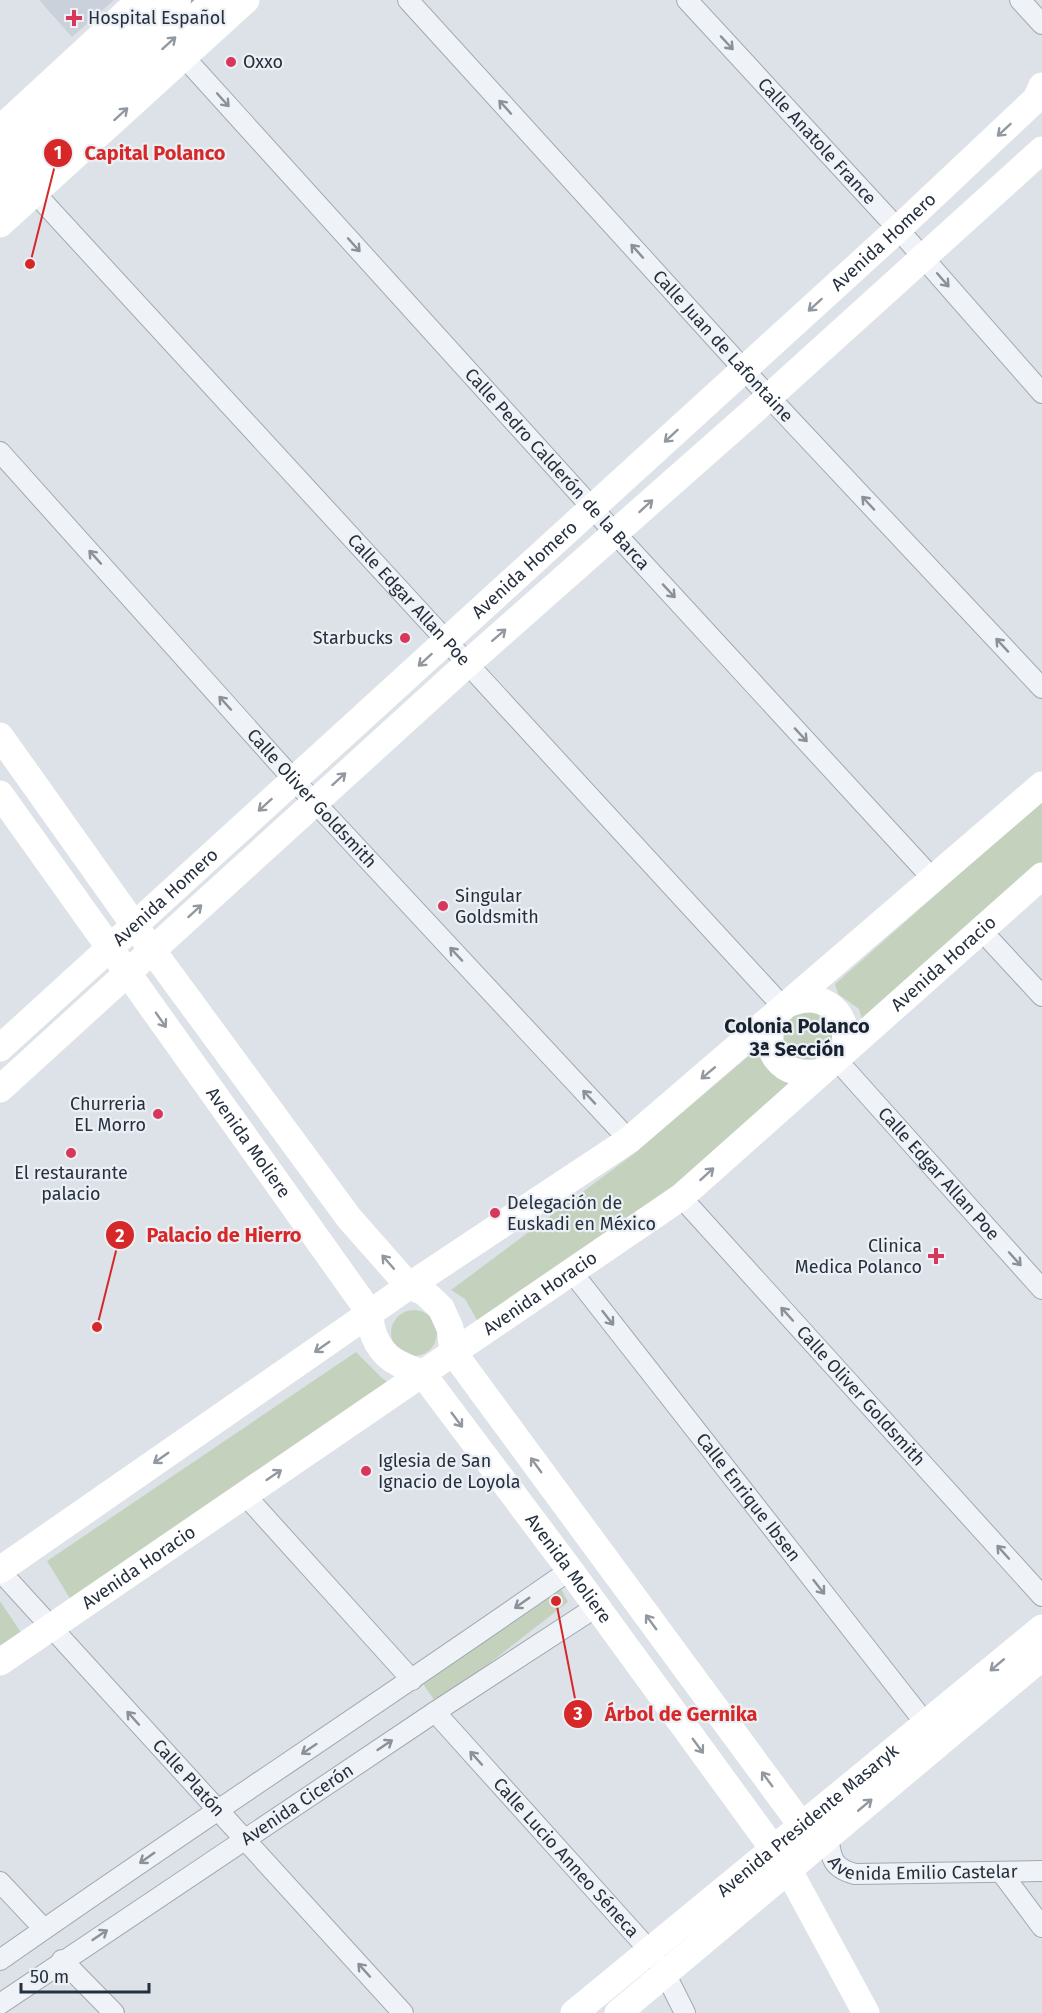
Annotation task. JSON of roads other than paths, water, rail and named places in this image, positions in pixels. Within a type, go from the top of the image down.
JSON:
[{"type":"main road","points":[[0,159],[176,0]]},
{"type":"main road","points":[[0,194],[217,0]]},
{"type":"street","points":[[0,129],[140,0]]},
{"type":"street","points":[[0,224],[246,0]]},
{"type":"street","name":"Calle Juan de Lafontaine","points":[[408,0],[769,397],[1042,688]]},
{"type":"street","name":"Calle Anatole France","points":[[687,0],[898,229],[1042,393]]},
{"type":"street","points":[[1020,0],[1042,24]]},
{"type":"street","name":"Calle Pedro Calderón de la Barca","points":[[184,57],[615,533],[933,879]]},
{"type":"street","name":"Avenida Homero","points":[[0,1048],[1040,99]]},
{"type":"street","name":"Avenida Homero","points":[[0,1089],[467,664],[769,397],[1042,150]]},
{"type":"street","name":"Calle Edgar Allan Poe","points":[[34,192],[783,1008]]},
{"type":"street","name":"Calle Oliver Goldsmith","points":[[0,452],[314,802],[629,1140]]},
{"type":"street","name":"Avenida Moliere","points":[[0,736],[152,950],[349,1218],[409,1286],[424,1292],[441,1308],[450,1328],[453,1352],[802,1826]]},
{"type":"street","points":[[0,1570],[409,1286],[629,1140],[1042,785]]},
{"type":"street","name":"Avenida Moliere","points":[[0,794],[370,1313],[372,1330],[382,1350],[398,1364],[422,1373],[570,1570],[781,1859],[866,2013]]},
{"type":"street","name":"Avenida Horacio","points":[[0,1662],[681,1197],[1042,876]]},
{"type":"street","points":[[981,930],[1042,996]]},
{"type":"street","points":[[801,999],[812,999],[824,1002],[833,1008],[845,1026],[846,1041],[834,1061],[807,1074],[795,1072],[779,1062],[770,1043],[771,1028],[783,1008],[801,999]]},
{"type":"street","name":"Calle Edgar Allan Poe","points":[[834,1061],[1042,1289]]},
{"type":"street","name":"Calle Oliver Goldsmith","points":[[681,1197],[1042,1596]]},
{"type":"street","name":"Calle Enrique Ibsen","points":[[572,1272],[926,1724]]},
{"type":"street","points":[[245,1495],[412,1680]]},
{"type":"street","name":"Calle Platón","points":[[0,1570],[403,2013]]},
{"type":"street","points":[[0,1960],[570,1570]]},
{"type":"street","name":"Avenida Cicerón","points":[[0,2004],[62,1960],[596,1607]]},
{"type":"street","name":"Avenida Presidente Masaryk","points":[[618,2013],[665,1973],[781,1859],[802,1826],[1042,1628]]},
{"type":"street","name":"Avenida Presidente Masaryk","points":[[574,2013],[650,1951],[781,1859],[828,1836],[1042,1657]]},
{"type":"street","name":"Calle Lucio Anneo Séneca","points":[[435,1712],[650,1951],[665,1973],[685,2013]]},
{"type":"street","name":"Avenida Emilio Castelar","points":[[828,1836],[834,1863],[844,1871],[855,1874],[1042,1871]]},
{"type":"street","points":[[1001,1872],[1042,1928]]},
{"type":"street","points":[[0,1882],[44,1929]]},
{"type":"street","points":[[62,1960],[114,2013]]},
{"type":"place","name":"Hospital Español","points":[[74,18]]},
{"type":"place","name":"Oxxo","points":[[231,62]]},
{"type":"place","name":"Capital Polanco","points":[[30,264]]},
{"type":"place","name":"Starbucks","points":[[405,638]]},
{"type":"place","name":"Singular Goldsmith","points":[[443,906]]},
{"type":"place","name":"Churreria EL Morro","points":[[158,1114]]},
{"type":"place","name":"El restaurante palacio","points":[[71,1153]]},
{"type":"place","name":"Delegación de Euskadi en México","points":[[495,1213]]},
{"type":"place","name":"Clinica Medica Polanco","points":[[936,1256]]},
{"type":"place","name":"Palacio de Hierro","points":[[97,1327]]},
{"type":"place","name":"Iglesia de San Ignacio de Loyola","points":[[366,1471]]},
{"type":"place","name":"Árbol de Gernika","points":[[556,1601]]},
{"type":"district","name":"Colonia Polanco 3ª Sección","points":[[797,1038]]}]
